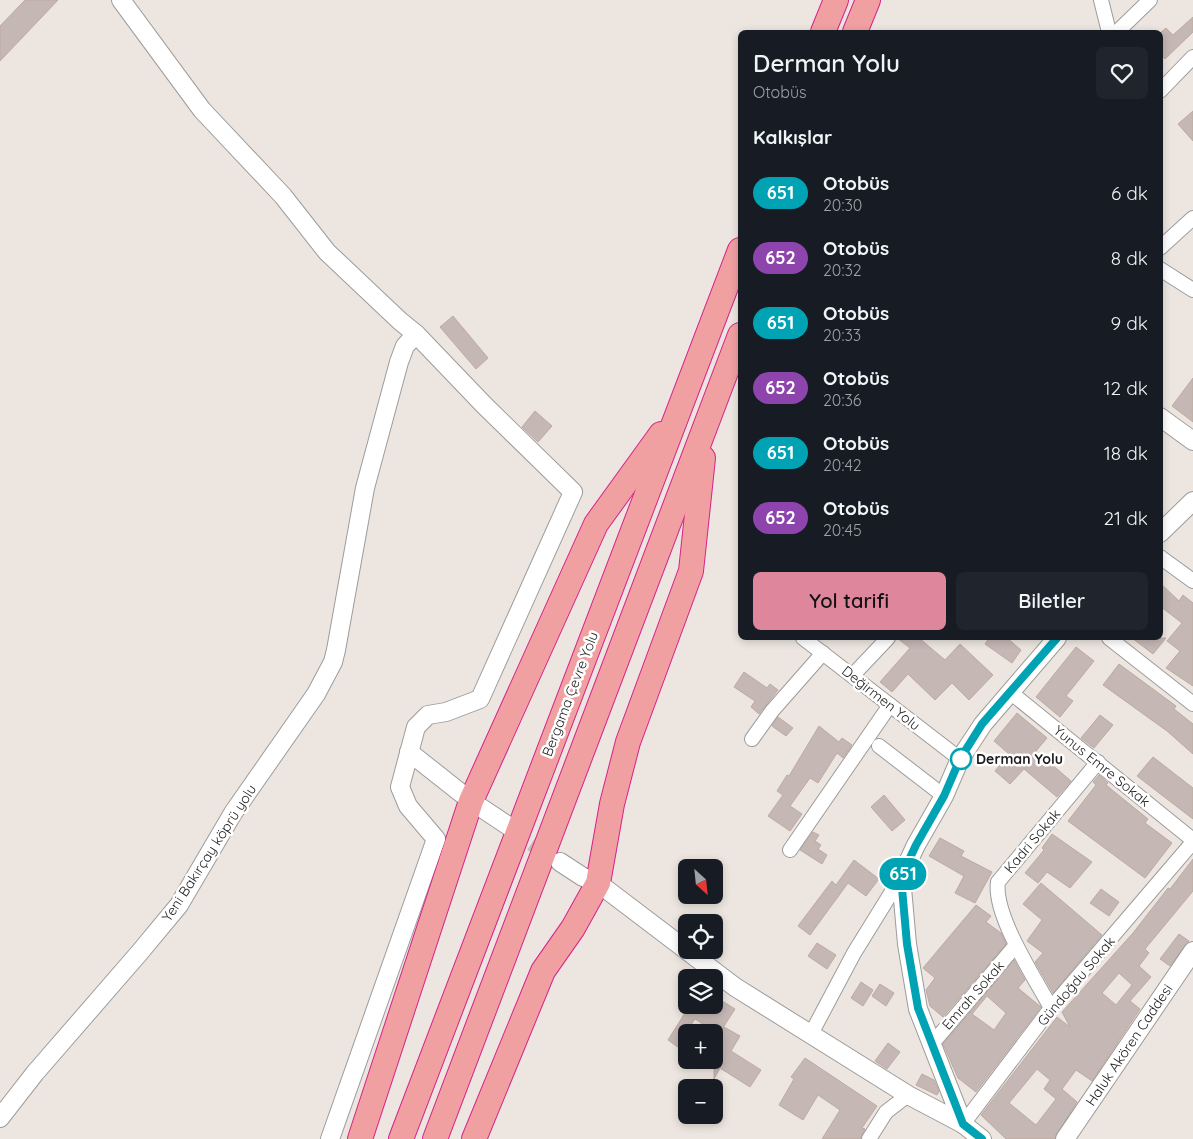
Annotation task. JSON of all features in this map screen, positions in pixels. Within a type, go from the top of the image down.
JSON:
[{"type":"highway","points":[[824,30],[836,0]]},
{"type":"highway","points":[[856,30],[868,0]]},
{"type":"highway","name":"Bergama Çevre Yolu","points":[[401,1139],[738,255]]},
{"type":"highway","points":[[435,1139],[738,339]]},
{"type":"highway","points":[[360,1139],[471,801],[596,524],[680,408]]},
{"type":"highway","points":[[474,1139],[543,971],[573,928],[598,883],[612,804],[628,742],[690,571],[706,424]]},
{"type":"street","points":[[121,0],[202,110],[283,196],[327,252],[416,334],[484,405],[573,492],[480,700],[446,712],[428,715],[416,727],[400,787],[408,806],[436,839],[330,1139]]},
{"type":"street","points":[[1101,0],[1108,30]]},
{"type":"street","points":[[1119,30],[1150,0]]},
{"type":"street","points":[[1163,88],[1193,57]]},
{"type":"street","points":[[1163,245],[1193,218]]},
{"type":"street","points":[[1163,271],[1193,290]]},
{"type":"street","name":"Yeni Bakırçay köprü yolu","points":[[0,1118],[35,1073],[179,904],[234,813],[316,694],[333,662],[365,488],[399,362],[405,346],[416,334]]},
{"type":"street","points":[[1163,419],[1193,441]]},
{"type":"street","points":[[1163,530],[1193,501]]},
{"type":"street","points":[[1163,559],[1193,581]]},
{"type":"street","name":"Değirmen Yolu","points":[[806,640],[960,759]]},
{"type":"street","points":[[853,676],[886,640]]},
{"type":"street","points":[[811,1034],[854,953],[901,877],[916,845],[944,796],[960,759],[982,724],[1055,640]]},
{"type":"street","points":[[1112,640],[1193,704]]},
{"type":"street","points":[[752,739],[772,711],[823,653]]},
{"type":"street","name":"Yunus Emre Sokak","points":[[1010,692],[1193,841]]},
{"type":"street","points":[[790,850],[890,706]]},
{"type":"street","points":[[879,746],[944,796]]},
{"type":"street","points":[[410,752],[471,801],[510,827]]},
{"type":"street","name":"Kadri Sokak","points":[[1051,1008],[1016,945],[996,894],[998,882],[1098,762]]},
{"type":"street","name":"Gündoğdu Sokak","points":[[963,1124],[1051,1008],[1193,841]]},
{"type":"street","points":[[560,862],[583,877],[598,883],[735,987],[908,1095],[963,1124],[982,1139]]},
{"type":"street","points":[[901,877],[907,944],[918,1008],[963,1124]]},
{"type":"street","name":"Emrah Sokak","points":[[931,1045],[1016,945]]},
{"type":"street","name":"Haluk Akören Caddesi","points":[[1066,1139],[1193,951]]},
{"type":"street","points":[[869,1139],[886,1112],[908,1095]]},
{"type":"building","points":[[25,0],[58,0],[0,61],[0,26]]},
{"type":"building","points":[[1193,17],[1193,32],[1165,59],[1163,57],[1163,30],[1166,28],[1173,35]]},
{"type":"building","points":[[1193,111],[1193,141],[1178,124]]},
{"type":"building","points":[[453,316],[488,358],[476,369],[440,327]]},
{"type":"building","points":[[1193,378],[1193,422],[1172,406]]},
{"type":"building","points":[[535,411],[552,426],[538,442],[522,427]]},
{"type":"building","points":[[1163,586],[1179,601],[1183,595],[1193,603],[1193,686],[1166,668],[1180,651],[1167,641],[1182,623],[1163,608]]},
{"type":"building","points":[[1163,638],[1166,638],[1153,654],[1135,640],[1163,640]]},
{"type":"building","points":[[900,640],[921,640],[945,660],[960,644],[993,675],[969,700],[952,683],[935,700],[908,674],[892,692],[880,682],[910,648]]},
{"type":"building","points":[[988,640],[1009,640],[1021,650],[1012,663],[985,644]]},
{"type":"building","points":[[1076,647],[1094,661],[1066,696],[1073,701],[1060,717],[1036,697]]},
{"type":"building","points":[[1119,664],[1176,706],[1174,709],[1193,724],[1193,754],[1167,731],[1103,685]]},
{"type":"building","points":[[744,672],[767,688],[770,684],[778,690],[759,714],[751,707],[755,701],[734,687]]},
{"type":"building","points":[[1017,713],[1047,738],[1036,751],[1071,781],[1057,797],[1024,769],[1010,784],[995,771],[1009,754],[994,741]]},
{"type":"building","points":[[1100,715],[1113,725],[1094,748],[1081,738]]},
{"type":"building","points":[[778,717],[793,728],[786,736],[772,726]]},
{"type":"building","points":[[819,726],[839,742],[842,738],[852,745],[843,758],[837,753],[818,783],[810,778],[790,806],[802,814],[790,831],[768,816],[783,795],[777,791],[787,775],[789,776]]},
{"type":"building","points":[[1153,757],[1193,788],[1193,819],[1137,776]]},
{"type":"building","points":[[1099,775],[1108,783],[1106,785],[1148,819],[1145,823],[1172,843],[1145,878],[1068,821],[1096,785],[1093,782]]},
{"type":"building","points":[[884,795],[905,820],[892,831],[871,807]]},
{"type":"building","points":[[813,832],[819,835],[815,841],[821,845],[818,849],[827,855],[822,864],[800,850]]},
{"type":"building","points":[[1052,834],[1092,862],[1070,888],[1047,872],[1038,883],[1025,873],[1044,850],[1042,848]]},
{"type":"building","points":[[940,838],[964,851],[961,856],[992,872],[975,903],[955,893],[964,876],[929,856]]},
{"type":"building","points":[[1193,859],[1193,891],[1145,949],[1149,953],[1139,966],[1151,977],[1130,1001],[1140,1009],[1092,1081],[1076,1070],[1062,1089],[1077,1102],[1054,1139],[1006,1139],[981,1115],[1057,1017],[1070,1027],[1062,1012],[1133,933],[1168,888],[1170,889]],"holes":[[[1119,973],[1132,985],[1116,1005],[1102,993]],[[1037,1069],[1050,1080],[1044,1089],[1056,1099],[1036,1125],[1009,1103]]]},
{"type":"building","points":[[854,860],[879,879],[866,896],[848,883],[810,935],[798,926],[832,881],[836,885]]},
{"type":"building","points":[[1041,883],[1102,935],[1053,993],[1035,962],[1043,953],[1027,941],[1042,920],[1023,904]]},
{"type":"building","points":[[1101,889],[1119,902],[1109,916],[1090,903]]},
{"type":"building","points":[[976,905],[991,916],[986,922],[1001,933],[1006,944],[943,1017],[930,1006],[926,990],[935,978],[923,968]]},
{"type":"building","points":[[1179,934],[1189,941],[1170,966],[1160,959]]},
{"type":"building","points":[[817,943],[836,955],[827,969],[808,956]]},
{"type":"building","points":[[1014,960],[1025,980],[1018,988],[1041,1007],[976,1092],[958,1078],[943,1044]],"holes":[[[987,996],[1006,1013],[994,1030],[972,1014]]]},
{"type":"building","points":[[861,982],[873,990],[863,1006],[851,998]]},
{"type":"building","points":[[880,984],[894,993],[886,1006],[872,996]]},
{"type":"building","points":[[723,1002],[735,1009],[723,1028],[723,1024],[703,1024],[695,1019],[692,1024],[678,1024],[684,1014],[723,1014]]},
{"type":"building","points":[[678,1024],[678,1047],[668,1040]]},
{"type":"building","points":[[724,1027],[740,1036],[731,1051],[761,1070],[750,1087],[722,1069]]},
{"type":"building","points":[[888,1043],[900,1052],[887,1069],[875,1061]]},
{"type":"building","points":[[805,1058],[877,1106],[862,1128],[865,1129],[860,1139],[822,1139],[840,1110],[818,1095],[803,1120],[779,1105],[794,1079],[791,1077]]},
{"type":"building","points":[[714,1069],[719,1069],[714,1079]]},
{"type":"building","points":[[922,1074],[934,1080],[939,1091],[937,1095],[916,1085]]},
{"type":"tunnel","points":[[510,827],[554,857]]},
{"type":"bus line","name":"651","points":[[982,1139],[963,1124],[918,1008],[907,944],[901,877],[916,845],[944,796],[960,759],[982,724],[1055,640]]},
{"type":"place","name":"Derman Yolu","points":[[961,759]]}]
